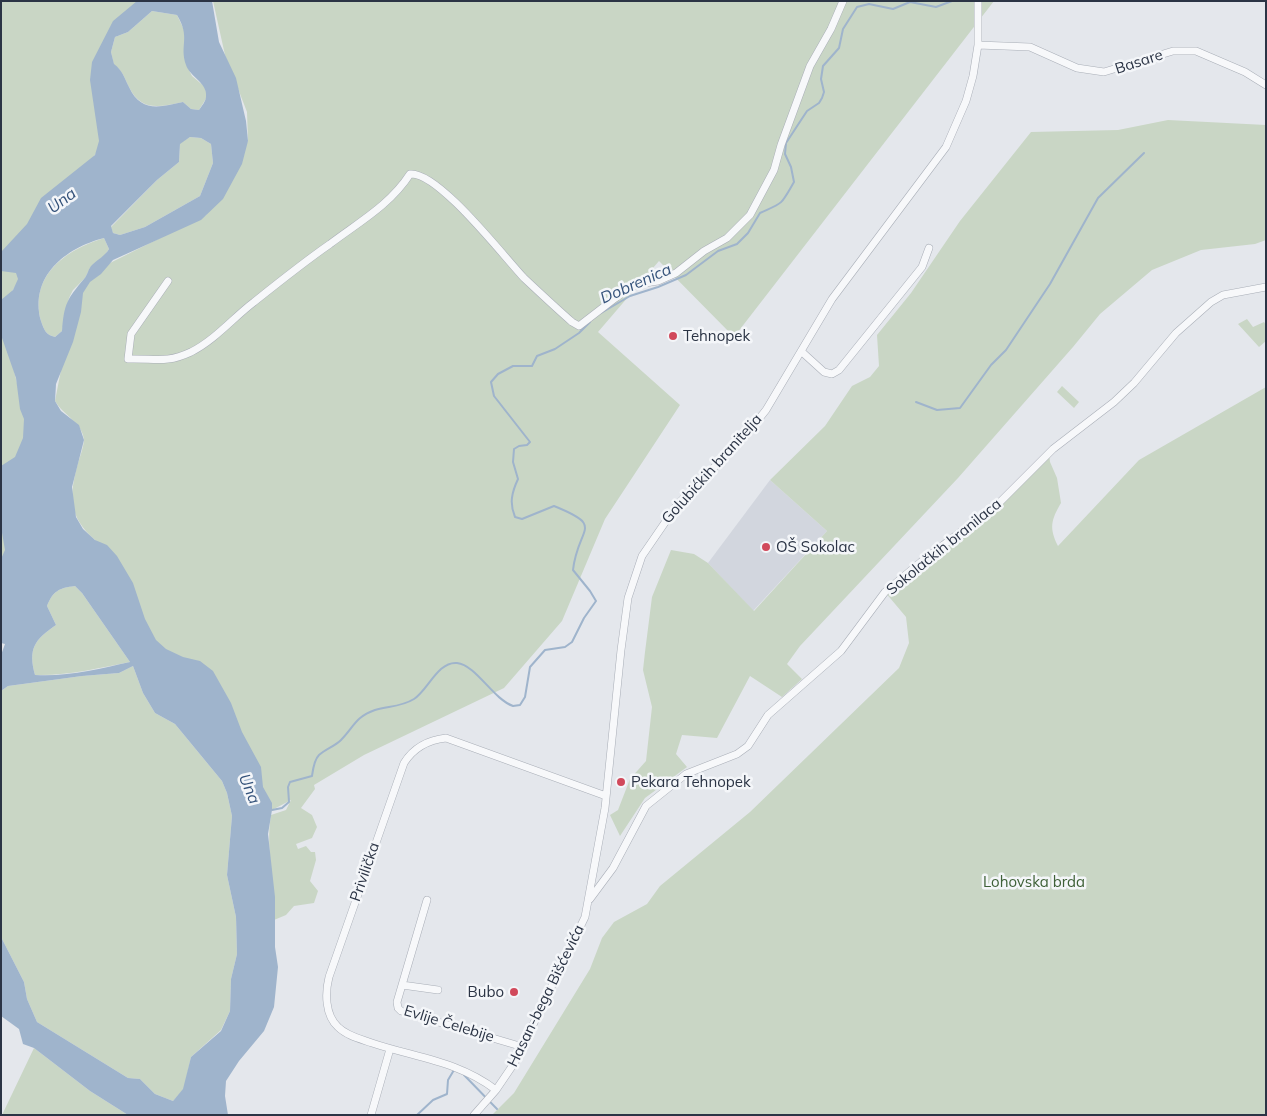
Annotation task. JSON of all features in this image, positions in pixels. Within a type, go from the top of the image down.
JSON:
[{"type":"street","points":[[168,281],[130,334],[128,359],[167,361],[206,343],[253,302],[330,243],[368,218],[402,187],[410,174],[414,173],[423,176],[453,200],[524,277],[572,322],[579,326],[627,289],[638,284],[658,281],[676,273],[704,251],[727,238],[750,215],[774,170],[781,145],[810,66],[831,29],[843,1]]},
{"type":"street","name":"Golubićkih branitelja","points":[[590,899],[606,796],[628,598],[642,556],[677,505],[746,435],[766,410],[832,299],[946,147],[966,101],[973,76],[978,45],[978,1]]},
{"type":"street","name":"Basare","points":[[978,45],[1030,47],[1077,68],[1104,72],[1173,51],[1196,51],[1245,72],[1266,86]]},
{"type":"street","points":[[802,352],[824,372],[832,374],[839,370],[922,267],[929,248]]},
{"type":"street","name":"Sokolačkih branilaca","points":[[590,899],[604,883],[646,806],[686,774],[737,754],[748,746],[768,714],[841,651],[885,592],[1000,502],[1054,448],[1114,402],[1134,384],[1176,333],[1211,302],[1229,294],[1266,288]]},
{"type":"street","name":"Privilička","points":[[496,1090],[466,1070],[390,1049],[351,1035],[337,1027],[330,1015],[326,993],[329,977],[404,764],[409,755],[430,742],[446,738],[606,796]]},
{"type":"street","name":"Hasan-bega Bišćevića","points":[[474,1115],[496,1090],[523,1047],[581,928],[590,899]]},
{"type":"street","name":"Evlije Čelebije","points":[[427,900],[397,1002],[398,1008],[402,1011],[523,1047]]},
{"type":"street","points":[[402,985],[438,990]]},
{"type":"street","points":[[371,1115],[390,1049]]},
{"type":"shaded area","name":"OŠ Sokolac","points":[[770,480],[827,531],[753,611],[708,563]]},
{"type":"green space","points":[[1,1],[142,1],[106,40],[103,144],[80,175],[1,257]]},
{"type":"green space","points":[[213,1],[994,1],[734,337],[659,261],[598,332],[680,405],[605,519],[562,621],[504,688],[364,755],[314,785],[315,789],[301,808],[312,815],[317,827],[312,838],[296,844],[298,849],[306,846],[311,852],[315,852],[316,860],[310,881],[318,891],[314,903],[294,906],[286,915],[274,920],[269,828],[271,815],[286,810],[291,800],[272,810],[221,711],[167,660],[95,540],[86,531],[75,514],[72,496],[73,486],[84,444],[83,435],[77,425],[55,401],[71,318],[83,288],[100,268],[206,215],[248,141],[247,112],[225,55]]},
{"type":"green space","points":[[152,11],[177,15],[186,34],[186,64],[192,76],[205,87],[207,97],[199,110],[191,109],[183,102],[152,106],[139,101],[121,72],[114,65],[111,52],[115,37],[128,32]]},
{"type":"green space","points":[[1168,120],[1266,125],[1266,240],[1255,244],[1201,250],[1152,270],[1100,314],[958,478],[800,646],[787,664],[802,679],[782,697],[750,676],[717,738],[682,735],[676,754],[687,767],[645,798],[620,836],[610,815],[618,810],[630,779],[646,761],[652,707],[643,670],[645,652],[652,597],[671,550],[694,554],[708,563],[754,611],[827,531],[770,480],[825,426],[852,386],[870,377],[879,366],[877,335],[911,293],[960,221],[1031,132],[1118,130]]},
{"type":"green space","points":[[190,137],[201,138],[211,144],[213,163],[200,196],[145,227],[120,235],[113,233],[111,227],[157,180],[179,162],[180,143]]},
{"type":"green space","points":[[104,238],[109,249],[90,268],[85,278],[73,290],[69,298],[62,331],[55,337],[49,335],[41,321],[39,305],[40,291],[45,278],[53,267],[64,258],[90,243]]},
{"type":"green space","points":[[1,267],[23,273],[1,310]]},
{"type":"green space","points":[[1,317],[26,420],[7,566],[1,573]]},
{"type":"green space","points":[[1247,319],[1253,327],[1264,322],[1266,325],[1266,341],[1259,347],[1238,324]]},
{"type":"green space","points":[[1062,386],[1079,402],[1074,408],[1057,392]]},
{"type":"green space","name":"Lohovska brda","points":[[1266,387],[1266,1115],[492,1115],[514,1093],[590,969],[602,938],[614,922],[647,904],[660,886],[750,812],[899,668],[909,643],[906,617],[885,592],[978,517],[1049,453],[1050,462],[1057,478],[1061,503],[1052,524],[1053,534],[1058,546],[1139,460]]},
{"type":"green space","points":[[75,586],[82,593],[130,662],[71,673],[35,675],[32,658],[35,646],[42,635],[56,625],[47,606],[49,601],[57,591]]},
{"type":"green space","points":[[133,666],[143,693],[155,713],[175,724],[222,781],[227,793],[232,816],[227,875],[236,917],[237,954],[231,979],[230,1011],[221,1030],[191,1057],[184,1089],[173,1101],[155,1094],[140,1079],[128,1078],[37,1022],[27,999],[24,982],[1,937],[1,691],[8,686],[119,673]]},
{"type":"green space","points":[[34,1048],[90,1091],[128,1115],[2,1115]]},
{"type":"water","name":"Una","points":[[137,1],[212,1],[219,42],[236,78],[246,121],[248,141],[242,164],[223,199],[201,220],[113,260],[101,274],[90,282],[83,293],[81,312],[73,342],[56,384],[55,401],[61,411],[79,425],[84,440],[72,487],[76,517],[83,529],[95,540],[107,545],[117,556],[133,583],[145,619],[156,640],[166,649],[183,657],[200,661],[213,671],[231,703],[242,732],[261,767],[263,787],[272,803],[268,834],[275,897],[275,947],[278,967],[274,1007],[264,1031],[239,1061],[226,1081],[225,1096],[228,1115],[128,1115],[90,1091],[34,1048],[23,1044],[19,1029],[1,1016],[1,937],[24,982],[27,999],[37,1022],[128,1078],[140,1079],[155,1094],[173,1101],[183,1089],[191,1057],[221,1031],[230,1011],[231,979],[237,954],[236,917],[227,875],[232,816],[227,793],[222,781],[175,724],[155,713],[143,693],[133,666],[119,673],[8,686],[1,691],[1,655],[5,644],[1,643],[1,559],[5,550],[1,527],[1,466],[15,457],[23,438],[24,419],[20,409],[16,378],[1,335],[1,300],[13,290],[18,279],[16,273],[1,271],[1,252],[27,224],[41,198],[95,155],[99,141],[90,80],[92,62],[113,21]],"holes":[[[152,11],[177,15],[183,30],[186,65],[202,84],[206,92],[205,100],[199,110],[191,109],[183,102],[152,106],[139,101],[114,64],[111,52],[115,37],[128,32]],[[190,137],[201,138],[211,144],[213,163],[200,196],[145,227],[120,235],[113,233],[111,226],[157,180],[179,162],[180,144]],[[104,238],[109,249],[106,254],[94,263],[70,297],[65,308],[62,331],[55,337],[52,336],[43,327],[39,305],[40,291],[45,278],[64,257]],[[75,586],[82,593],[130,662],[71,674],[35,675],[32,658],[35,646],[42,635],[56,625],[47,606],[57,591]]]},
{"type":"waterway","name":"Dobrenica","points":[[601,313],[630,296],[686,275],[718,251],[737,244],[748,233],[760,213],[781,202],[794,182],[791,167],[785,154],[786,143],[807,111],[819,103],[822,98],[824,92],[821,79],[823,66],[839,48],[843,29],[857,7],[869,4],[893,9],[910,2],[936,7],[952,1]]},
{"type":"waterway","points":[[916,402],[937,410],[960,408],[991,365],[1006,350],[1050,284],[1098,198],[1144,153]]},
{"type":"waterway","name":"Dobrenica","points":[[272,810],[282,808],[289,802],[288,787],[290,782],[312,776],[317,757],[341,740],[359,719],[375,710],[400,705],[414,699],[444,667],[457,663],[464,665],[478,676],[498,697],[513,706],[520,705],[525,697],[530,667],[545,650],[565,647],[572,642],[584,618],[596,601],[573,570],[585,529],[584,524],[580,519],[554,506],[522,519],[515,517],[512,498],[518,479],[513,462],[514,449],[527,445],[530,442],[494,396],[491,382],[498,374],[513,366],[532,366],[537,356],[555,349],[579,333],[590,322]]},
{"type":"waterway","points":[[417,1115],[433,1100],[447,1094],[448,1080],[454,1070]]},
{"type":"waterway","points":[[464,1075],[497,1109]]},
{"type":"place","name":"Tehnopek","points":[[673,336]]},
{"type":"place","name":"OŠ Sokolac","points":[[766,547]]},
{"type":"place","name":"Pekara Tehnopek","points":[[621,782]]},
{"type":"place","name":"Bubo","points":[[514,992]]}]
